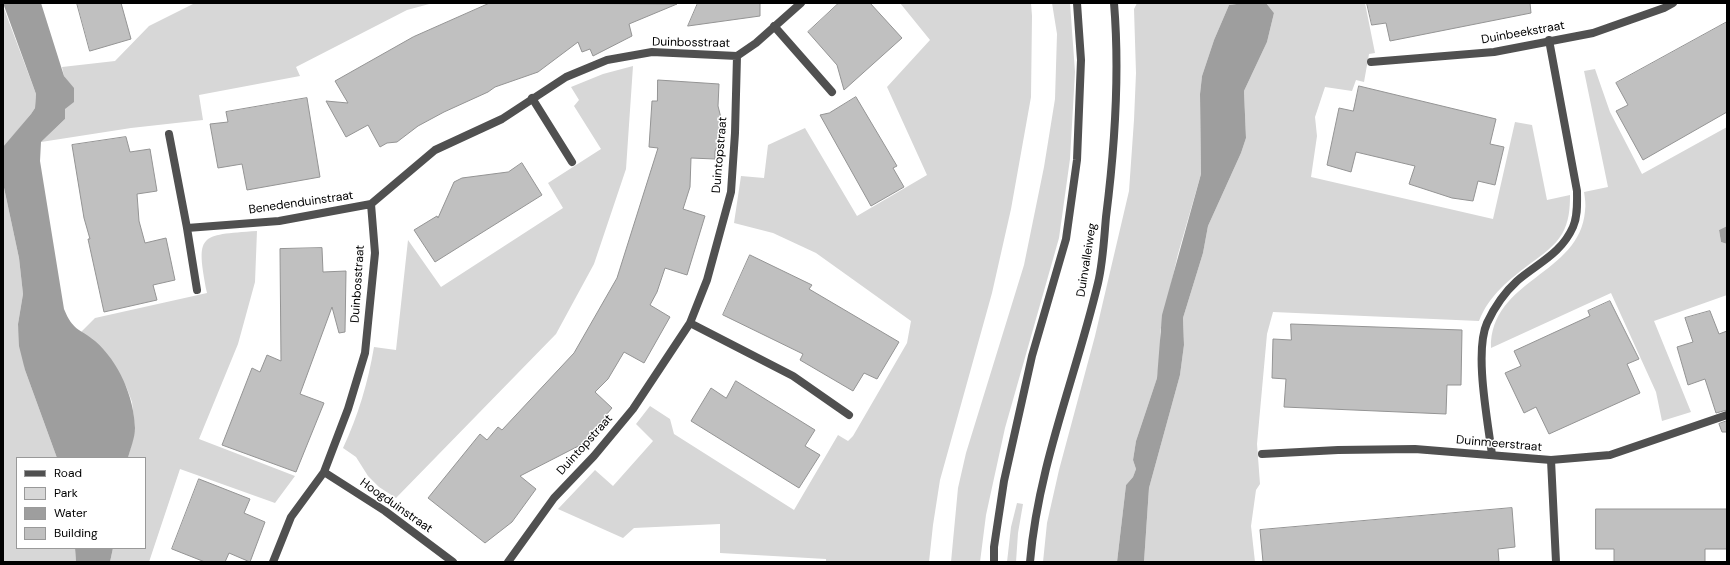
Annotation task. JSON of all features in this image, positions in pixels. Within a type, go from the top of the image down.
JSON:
[{"type":"street","points":[[737,56],[801,3]]},
{"type":"street","name":"Duinvalleiweg","points":[[994,562],[994,547],[1004,481],[1032,356],[1066,238],[1077,160],[1081,60],[1077,3]]},
{"type":"street","name":"Duinvalleiweg","points":[[1030,562],[1033,528],[1043,480],[1098,282],[1114,157],[1117,88],[1114,3]]},
{"type":"street","name":"Duinbeekstraat","points":[[1371,62],[1494,52],[1549,40],[1593,33],[1664,8],[1673,3]]},
{"type":"street","points":[[774,26],[832,92]]},
{"type":"street","points":[[1492,455],[1487,420],[1482,349],[1487,324],[1500,301],[1517,282],[1558,250],[1573,227],[1576,214],[1577,191],[1549,40]]},
{"type":"street","name":"Duinbosstraat","points":[[274,562],[292,517],[324,472],[348,409],[365,353],[375,253],[371,204],[435,150],[502,119],[559,80],[607,60],[652,52],[737,56]]},
{"type":"street","name":"Duintopstraat","points":[[508,562],[554,498],[594,456],[634,409],[690,322],[707,280],[730,192],[735,133],[737,56]]},
{"type":"street","points":[[532,98],[572,162]]},
{"type":"street","points":[[169,134],[197,290]]},
{"type":"street","name":"Benedenduinstraat","points":[[187,228],[279,221],[371,204]]},
{"type":"street","points":[[690,322],[793,376],[849,414]]},
{"type":"street","name":"Duinmeerstraat","points":[[1262,454],[1338,450],[1415,449],[1551,460],[1610,455],[1727,415]]},
{"type":"street","points":[[1551,460],[1556,562]]},
{"type":"street","name":"Hoogduinstraat","points":[[324,472],[386,511],[453,562]]},
{"type":"green space","points":[[195,3],[433,3],[407,10],[296,67],[300,76],[199,95],[203,120],[131,128],[41,142],[65,119],[65,109],[73,88],[64,76],[62,67],[115,61],[149,26]]},
{"type":"green space","points":[[900,3],[1031,3],[1032,16],[1031,97],[1011,209],[992,293],[940,480],[929,562],[826,562],[826,559],[720,553],[720,524],[634,528],[623,538],[558,509],[595,470],[613,486],[653,441],[636,424],[650,406],[670,419],[674,434],[794,510],[838,435],[848,441],[853,436],[907,343],[911,321],[816,253],[773,233],[734,223],[741,176],[764,178],[768,145],[805,128],[857,216],[927,175],[887,87],[930,40]]},
{"type":"green space","points":[[1052,3],[1070,3],[1075,72],[1070,159],[1059,238],[1005,428],[986,515],[980,562],[951,562],[958,488],[966,453],[1024,265],[1044,167],[1055,99],[1057,34]]},
{"type":"green space","points":[[1137,3],[1244,3],[1229,5],[1214,40],[1202,76],[1200,94],[1201,174],[1178,254],[1160,332],[1160,356],[1157,378],[1136,441],[1133,460],[1136,469],[1133,477],[1126,485],[1117,562],[1043,562],[1047,523],[1059,470],[1095,336],[1129,191],[1136,73],[1134,9]]},
{"type":"green space","points":[[1266,3],[1365,3],[1375,53],[1369,54],[1364,82],[1356,80],[1352,91],[1325,87],[1315,117],[1317,136],[1311,177],[1493,219],[1515,122],[1532,125],[1547,200],[1570,195],[1568,220],[1562,234],[1556,242],[1548,250],[1515,275],[1494,295],[1479,321],[1273,312],[1267,334],[1257,444],[1260,484],[1256,490],[1251,526],[1255,562],[1144,562],[1149,488],[1180,375],[1184,345],[1183,318],[1203,253],[1208,226],[1241,153],[1246,138],[1244,91],[1267,42],[1274,13]]},
{"type":"green space","points":[[3,6],[36,94],[35,108],[3,148]]},
{"type":"green space","points":[[633,66],[626,169],[594,264],[556,334],[396,498],[379,487],[368,476],[356,457],[343,448],[362,399],[374,347],[396,350],[408,240],[441,287],[563,208],[548,183],[601,149],[574,106],[579,100],[571,87],[603,74]]},
{"type":"green space","points":[[1595,69],[1610,112],[1642,174],[1727,127],[1727,226],[1719,230],[1721,242],[1727,244],[1727,295],[1654,321],[1691,412],[1662,421],[1656,392],[1611,293],[1491,348],[1495,325],[1505,306],[1519,291],[1568,250],[1579,232],[1585,209],[1584,192],[1608,187],[1584,71]]},
{"type":"green space","points":[[3,183],[19,258],[23,294],[18,324],[25,370],[57,457],[16,457],[16,549],[75,549],[76,562],[3,562]]},
{"type":"green space","points":[[257,231],[255,282],[238,344],[199,439],[295,476],[275,503],[180,469],[149,562],[110,562],[113,549],[146,549],[146,457],[128,457],[135,429],[132,402],[126,386],[80,333],[95,318],[207,293],[202,249],[206,241],[212,237],[237,232]]},
{"type":"green space","points":[[1017,503],[1023,504],[1018,533],[1016,562],[1007,562],[1011,527]]},
{"type":"water","points":[[3,3],[41,3],[64,76],[74,88],[74,102],[65,109],[65,119],[41,142],[40,161],[64,309],[70,321],[77,328],[104,349],[124,381],[132,404],[135,428],[128,457],[57,457],[25,370],[19,346],[18,324],[23,294],[19,258],[3,183],[3,147],[35,108],[36,94]]},
{"type":"water","points":[[1266,3],[1274,13],[1267,42],[1244,91],[1246,138],[1241,153],[1208,226],[1203,253],[1183,318],[1184,345],[1180,375],[1149,488],[1144,562],[1117,562],[1126,485],[1133,477],[1136,469],[1133,460],[1136,441],[1157,378],[1162,315],[1201,174],[1200,94],[1202,76],[1214,40],[1229,5]]},
{"type":"water","points":[[1727,226],[1727,244],[1721,242],[1719,230]]},
{"type":"water","points":[[75,549],[113,549],[110,562],[76,562]]},
{"type":"building","points":[[77,3],[121,3],[131,39],[90,51]]},
{"type":"building","points":[[490,3],[677,4],[629,24],[632,36],[593,56],[590,49],[582,52],[578,42],[538,72],[495,87],[488,92],[444,112],[418,126],[397,142],[387,143],[380,147],[368,125],[346,137],[326,101],[348,103],[335,81],[413,37]]},
{"type":"building","points":[[698,3],[760,3],[760,16],[688,26]]},
{"type":"building","points":[[839,3],[870,3],[902,38],[844,90],[837,65],[808,32]]},
{"type":"building","points":[[1367,3],[1530,3],[1531,13],[1390,41],[1386,23],[1372,25]]},
{"type":"building","points":[[1727,22],[1727,112],[1643,160],[1616,111],[1628,105],[1616,83]]},
{"type":"building","points":[[658,80],[719,84],[718,106],[724,130],[715,151],[715,159],[691,158],[690,187],[683,209],[705,216],[687,275],[665,268],[657,292],[650,305],[670,317],[644,363],[624,352],[608,379],[595,392],[612,408],[606,415],[596,437],[520,476],[536,489],[512,522],[485,543],[428,498],[480,434],[487,440],[498,427],[502,430],[574,353],[617,278],[658,148],[649,147],[652,101],[657,101]]},
{"type":"building","points":[[1359,86],[1496,119],[1490,144],[1504,147],[1495,185],[1478,181],[1473,201],[1452,198],[1409,184],[1415,166],[1356,152],[1351,172],[1327,165],[1339,108],[1353,111]]},
{"type":"building","points":[[856,97],[897,166],[893,168],[904,187],[871,206],[820,115],[829,113]]},
{"type":"building","points":[[307,98],[320,177],[247,190],[242,164],[218,168],[210,124],[228,122],[226,112]]},
{"type":"building","points":[[126,137],[130,152],[150,149],[157,191],[137,194],[139,221],[145,243],[166,238],[175,280],[153,285],[157,300],[104,312],[88,239],[90,239],[84,218],[72,145]]},
{"type":"building","points":[[522,163],[542,195],[435,262],[414,230],[437,216],[438,218],[454,182],[462,178],[508,172]]},
{"type":"building","points":[[322,248],[323,272],[346,271],[345,332],[339,333],[332,307],[300,394],[324,403],[296,472],[222,445],[252,368],[260,372],[267,355],[281,361],[280,249]]},
{"type":"building","points":[[750,255],[812,285],[809,289],[899,342],[877,379],[864,373],[853,391],[800,360],[803,354],[723,315]]},
{"type":"building","points":[[1610,301],[1639,359],[1627,364],[1640,393],[1549,434],[1536,407],[1524,413],[1505,373],[1521,366],[1514,351],[1590,316],[1588,311]]},
{"type":"building","points":[[1710,311],[1719,334],[1727,331],[1727,410],[1716,413],[1705,379],[1688,385],[1677,347],[1693,342],[1685,318]]},
{"type":"building","points":[[1291,324],[1462,330],[1461,385],[1447,385],[1446,414],[1284,407],[1286,379],[1272,378],[1273,339],[1291,340]]},
{"type":"building","points":[[736,381],[815,430],[805,446],[820,455],[799,488],[691,421],[711,388],[726,398]]},
{"type":"building","points":[[1727,421],[1727,432],[1722,432],[1719,424]]},
{"type":"building","points":[[199,479],[250,499],[244,513],[265,522],[250,562],[229,553],[225,562],[205,562],[172,549]]},
{"type":"building","points":[[1512,508],[1515,547],[1498,549],[1499,562],[1263,562],[1260,530]]},
{"type":"building","points":[[1596,509],[1727,509],[1727,549],[1705,549],[1705,562],[1614,562],[1614,549],[1596,549]]}]
